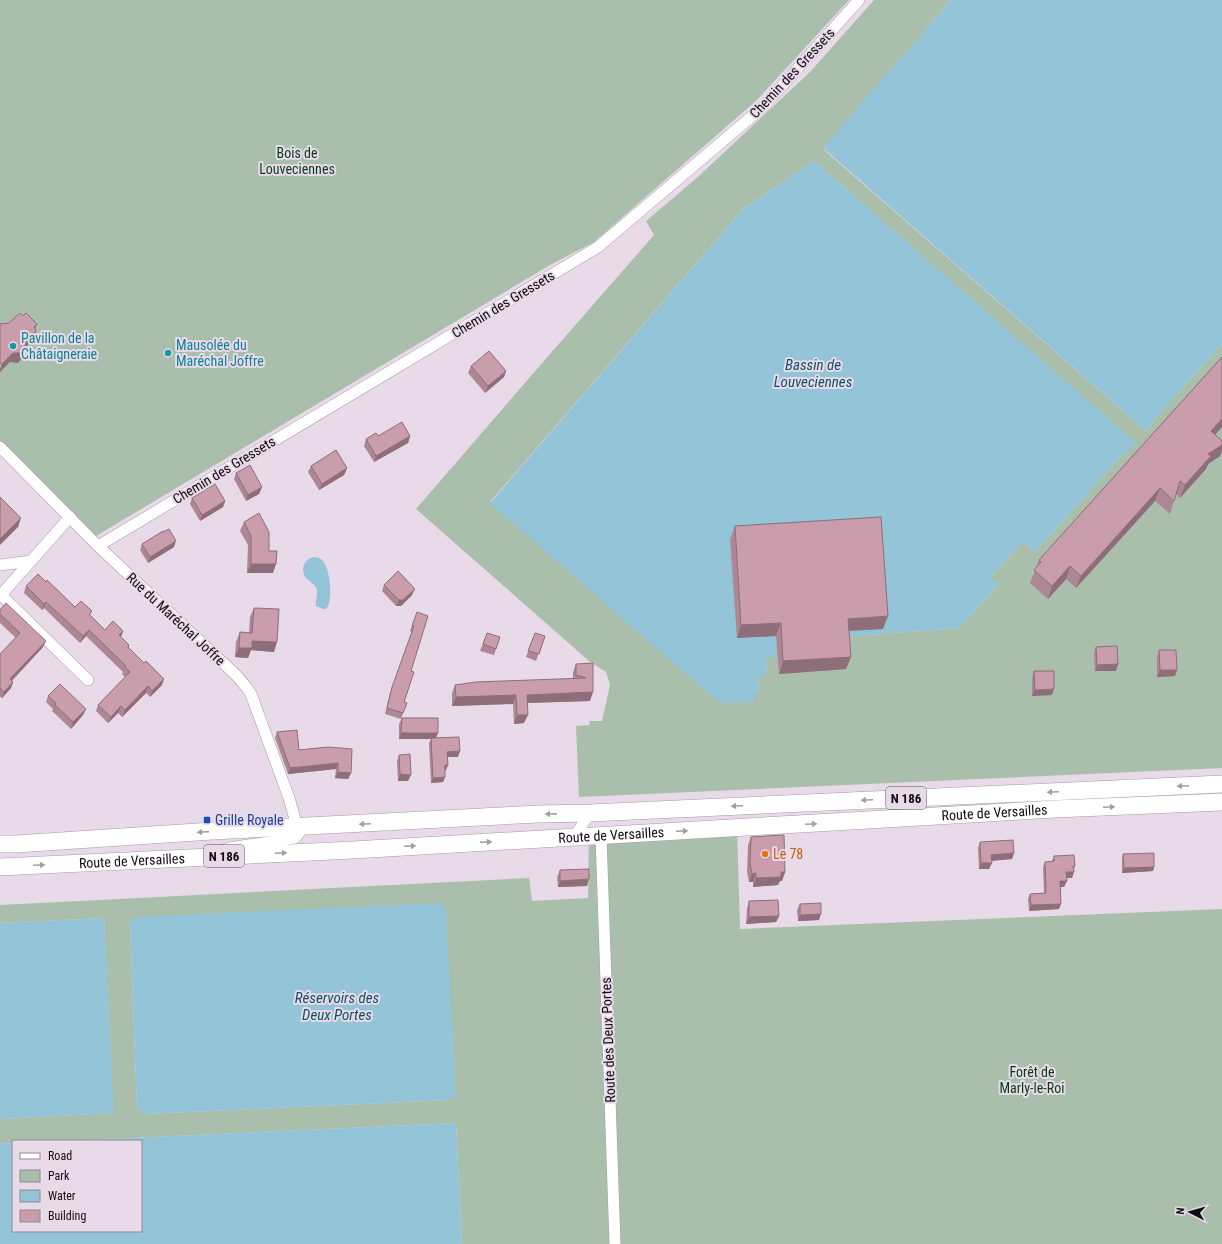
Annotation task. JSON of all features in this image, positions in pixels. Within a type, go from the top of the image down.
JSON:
[{"type":"main road","name":"Route de Versailles","points":[[0,844],[298,826],[353,825],[539,814],[590,813],[1222,784]]},
{"type":"main road","name":"Route de Versailles","points":[[0,867],[601,836],[1055,809],[1222,802]]},
{"type":"street","name":"Chemin des Gressets","points":[[98,546],[598,247],[764,106],[859,0]]},
{"type":"street","name":"Rue du Maréchal Joffre","points":[[0,447],[98,546],[236,675],[247,688],[251,694],[298,826]]},
{"type":"street","points":[[70,517],[0,595],[88,680]]},
{"type":"street","points":[[0,565],[31,561]]},
{"type":"street","points":[[574,837],[590,813]]},
{"type":"street","points":[[207,857],[229,848],[295,838],[299,833],[298,826]]},
{"type":"street","name":"Route des Deux Portes","points":[[601,836],[615,1244]]},
{"type":"green space","name":"Bois de Louveciennes","points":[[0,0],[849,0],[757,100],[594,242],[550,265],[96,536],[0,443]]},
{"type":"green space","points":[[874,0],[951,0],[823,149],[1146,431],[1153,423],[1155,418],[1222,344],[1222,768],[579,797],[576,726],[590,725],[589,721],[602,721],[610,685],[606,672],[589,661],[416,509],[654,235],[646,221],[699,176],[810,72]],"holes":[[[813,161],[1135,443],[1119,458],[1035,552],[1023,541],[990,578],[998,585],[959,628],[843,637],[883,629],[730,539],[737,638],[766,658],[767,672],[763,673],[758,678],[759,692],[754,692],[490,502],[743,209]]]},
{"type":"green space","name":"Forêt de Marly-le-Roi","points":[[737,828],[740,929],[1222,909],[1222,1244],[462,1244],[456,1123],[85,1140],[12,1140],[12,1143],[0,1144],[0,1119],[113,1113],[104,918],[0,923],[0,905],[529,878],[532,901],[588,898],[589,836]],"holes":[[[135,918],[450,1100],[144,1114],[137,1108],[130,922]]]},
{"type":"water","points":[[951,0],[1222,0],[1222,344],[1155,418],[1153,423],[1146,431],[823,148]]},
{"type":"water","name":"Bassin de Louveciennes","points":[[813,161],[1136,443],[1119,458],[1035,552],[1023,541],[990,578],[998,585],[959,628],[844,637],[796,634],[783,653],[777,653],[777,657],[766,658],[767,673],[763,673],[763,677],[758,678],[759,692],[754,693],[755,702],[723,703],[717,701],[490,503],[743,209]]},
{"type":"water","points":[[313,557],[322,560],[329,576],[330,599],[326,609],[316,606],[316,587],[306,578],[303,571],[307,560]]},
{"type":"water","name":"Réservoirs des Deux Portes","points":[[440,903],[446,910],[456,1095],[450,1100],[144,1114],[137,1108],[130,922],[135,917]]},
{"type":"water","points":[[104,918],[114,1113],[0,1119],[0,923]]},
{"type":"water","points":[[456,1123],[462,1244],[0,1244],[0,1144],[12,1143],[12,1232],[142,1232],[142,1140],[85,1140]]},
{"type":"building","name":"Pavillon de la Châtaigneraie","points":[[20,313],[23,316],[26,313],[37,324],[34,327],[36,331],[25,342],[25,349],[22,353],[13,353],[2,364],[0,363],[0,324],[9,323]]},
{"type":"building","points":[[489,351],[506,371],[488,386],[471,366]]},
{"type":"building","points":[[1222,357],[1222,419],[1211,431],[1222,441],[1222,445],[1208,454],[1211,456],[1185,485],[1180,481],[1174,501],[1160,488],[1081,576],[1070,566],[1052,586],[1034,570],[1041,562],[1039,560]]},
{"type":"building","points":[[402,422],[410,436],[376,456],[366,439],[376,433],[378,436]]},
{"type":"building","points":[[336,450],[347,468],[322,484],[311,466]]},
{"type":"building","points":[[250,465],[262,487],[248,495],[236,473]]},
{"type":"building","points":[[215,484],[225,501],[202,515],[192,498]]},
{"type":"building","points":[[0,497],[21,518],[0,539]]},
{"type":"building","points":[[259,513],[269,532],[269,551],[277,551],[276,564],[251,564],[251,536],[244,522]]},
{"type":"building","points":[[881,517],[888,616],[848,619],[851,657],[783,661],[781,623],[741,625],[735,526]]},
{"type":"building","points":[[169,529],[176,541],[150,557],[142,544]]},
{"type":"building","points":[[398,571],[415,589],[403,600],[399,600],[384,585]]},
{"type":"building","points":[[38,574],[46,582],[47,580],[75,607],[81,601],[92,611],[89,614],[105,630],[113,621],[123,631],[119,635],[129,645],[128,647],[144,663],[146,661],[164,679],[152,691],[148,686],[125,710],[121,706],[111,717],[98,705],[130,672],[125,667],[126,666],[89,630],[83,636],[46,602],[44,604],[26,586]]},
{"type":"building","points":[[6,603],[46,641],[10,679],[13,682],[4,692],[0,688],[0,654],[20,633],[0,614],[0,610]]},
{"type":"building","points":[[254,608],[279,609],[277,642],[252,641],[252,648],[239,648],[240,632],[252,633]]},
{"type":"building","points":[[417,612],[428,616],[411,671],[414,672],[404,702],[407,703],[403,713],[387,708],[392,687],[414,626],[412,626]]},
{"type":"building","points":[[487,633],[500,637],[496,649],[483,644]]},
{"type":"building","points":[[535,633],[545,636],[539,654],[528,651]]},
{"type":"building","points":[[1117,646],[1118,664],[1097,665],[1096,647]]},
{"type":"building","points":[[1159,650],[1176,650],[1177,670],[1160,670]]},
{"type":"building","points":[[593,663],[593,692],[527,695],[528,715],[517,715],[516,695],[456,697],[455,685],[476,682],[586,678],[576,675],[576,664]]},
{"type":"building","points":[[1034,671],[1054,671],[1054,689],[1035,690]]},
{"type":"building","points":[[60,684],[86,709],[73,722],[48,696]]},
{"type":"building","points":[[402,718],[438,718],[438,733],[401,733]]},
{"type":"building","points":[[297,730],[299,750],[328,747],[352,749],[351,773],[338,772],[338,763],[290,768],[277,732]]},
{"type":"building","points":[[459,737],[460,751],[447,752],[448,765],[445,765],[445,777],[433,778],[431,738]]},
{"type":"building","points":[[410,754],[411,775],[400,774],[399,755]]},
{"type":"building","points":[[784,835],[785,872],[781,872],[781,877],[756,878],[756,873],[752,874],[750,863],[751,837]]},
{"type":"building","points":[[1013,840],[1014,853],[991,855],[992,863],[981,863],[980,842]]},
{"type":"building","points":[[1154,853],[1154,867],[1124,868],[1123,854]]},
{"type":"building","points":[[1074,855],[1074,872],[1066,872],[1067,881],[1060,881],[1061,904],[1031,905],[1030,894],[1046,893],[1045,862],[1054,861],[1054,856]]},
{"type":"building","points":[[589,869],[589,879],[560,881],[560,870]]},
{"type":"building","points":[[778,900],[779,916],[749,917],[749,901]]},
{"type":"building","points":[[821,903],[821,914],[800,915],[800,904]]},
{"type":"place","name":"Pavillon de la Châtaigneraie","points":[[13,346]]},
{"type":"place","name":"Mausolée du Maréchal Joffre","points":[[168,353]]},
{"type":"place","name":"Grille Royale","points":[[207,820]]},
{"type":"place","name":"Le 78","points":[[765,854]]}]
